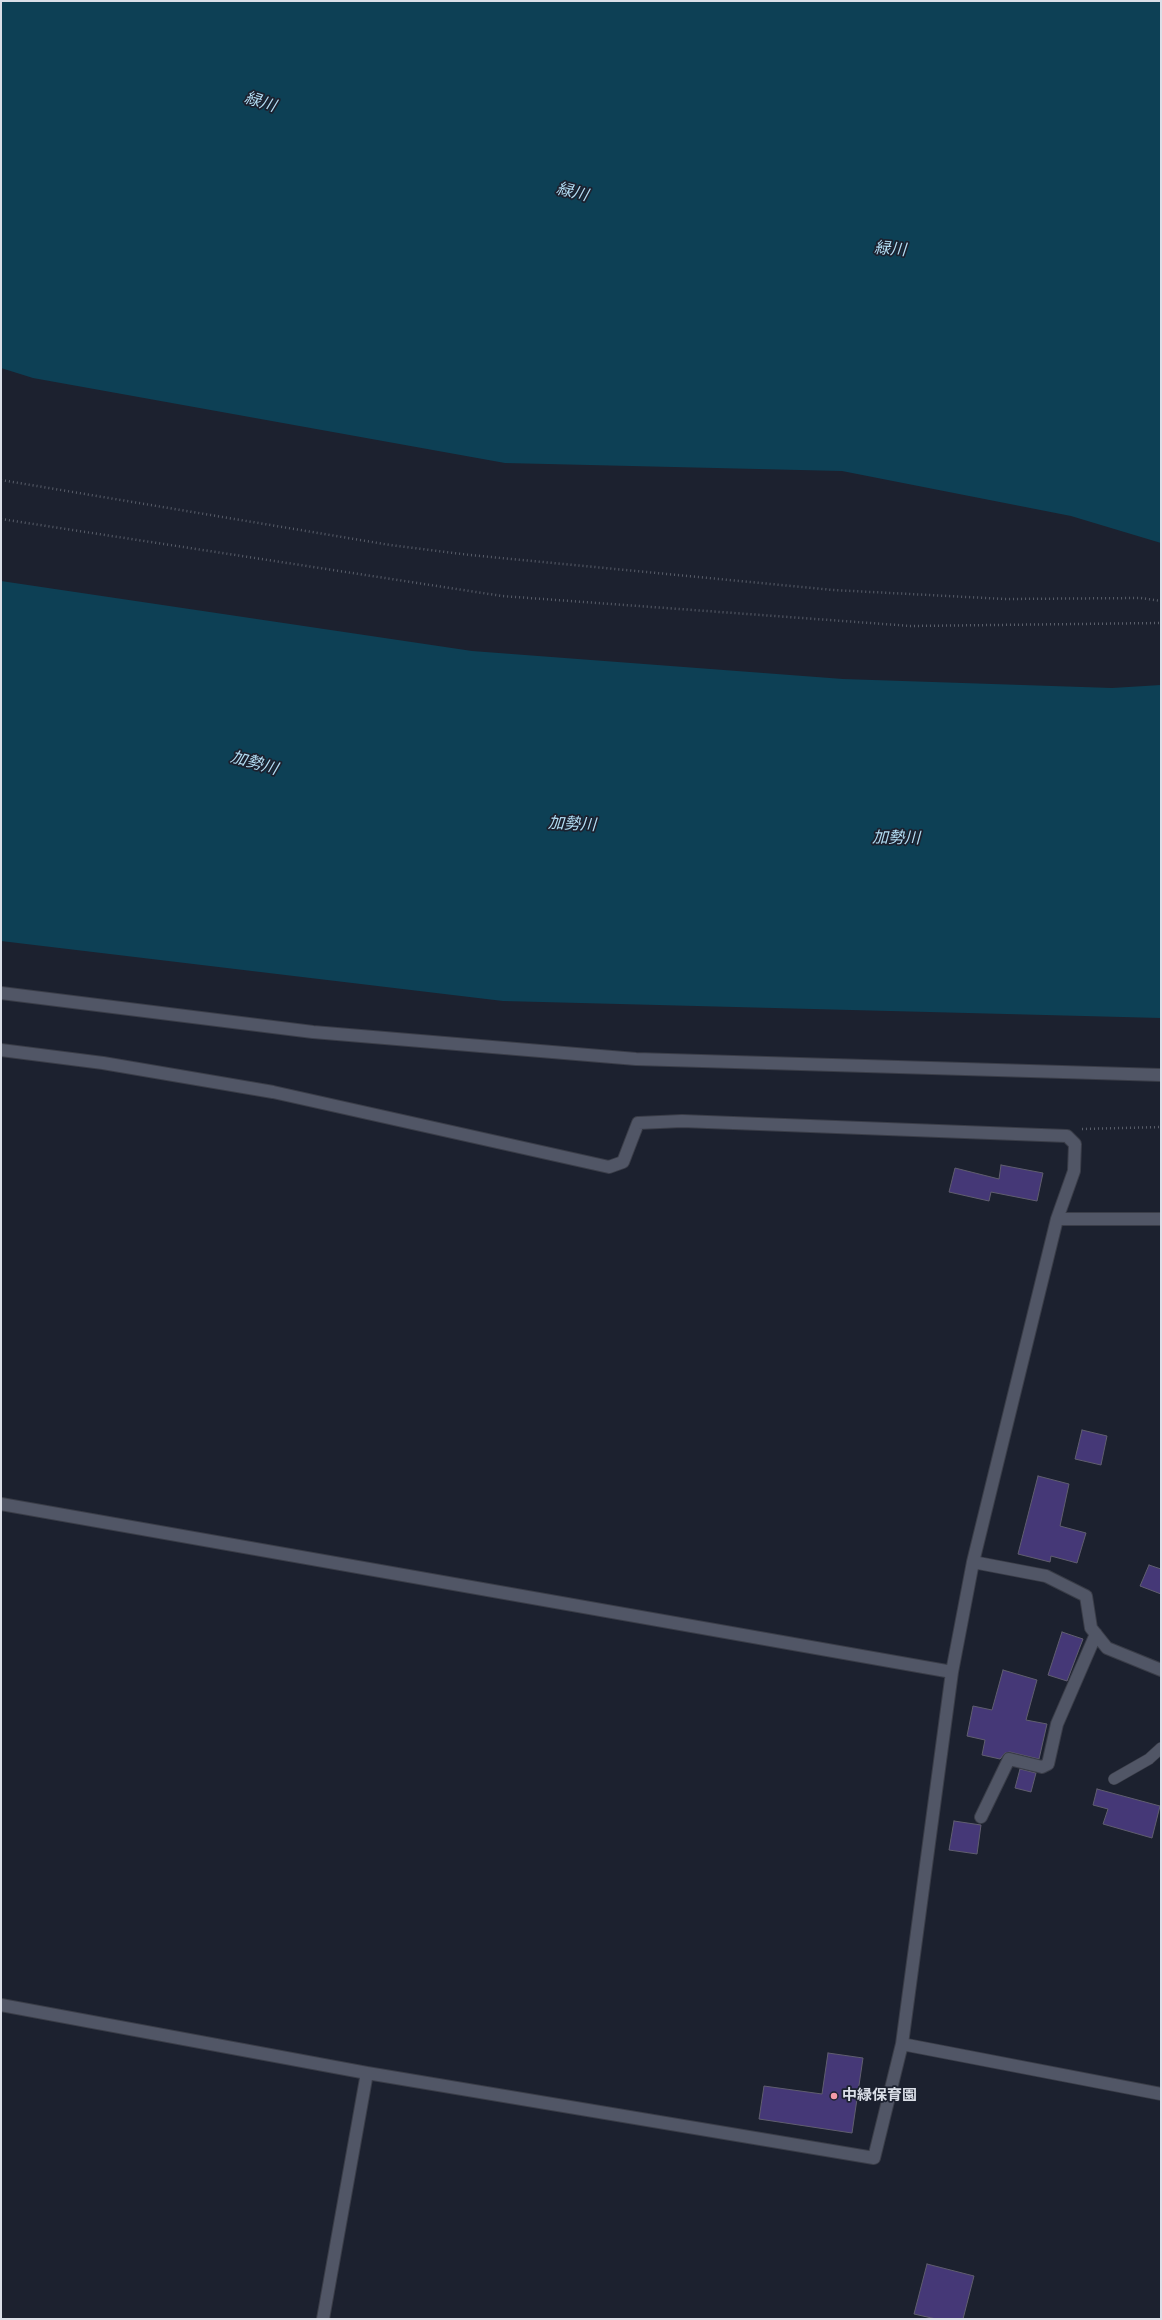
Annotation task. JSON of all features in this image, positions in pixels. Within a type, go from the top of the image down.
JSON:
[{"type":"street","points":[[1,993],[313,1032],[636,1059],[1161,1075]]},
{"type":"street","points":[[1,1050],[103,1063],[273,1092],[609,1167],[623,1162],[638,1123],[682,1121],[1066,1136],[1075,1144],[1074,1171],[1057,1219],[973,1562],[952,1672],[902,2044],[874,2158],[367,2072],[1,2005]]},
{"type":"street","points":[[1057,1219],[1161,1219]]},
{"type":"street","points":[[1,1504],[952,1672]]},
{"type":"street","points":[[973,1562],[1046,1576],[1086,1596],[1091,1628],[1107,1648],[1161,1670]]},
{"type":"street","points":[[981,1817],[1009,1759],[1042,1766],[1048,1764],[1057,1724],[1096,1634]]},
{"type":"street","points":[[902,2044],[1161,2094]]},
{"type":"street","points":[[323,2319],[367,2072]]},
{"type":"lane","points":[[1114,1779],[1149,1759],[1161,1748]]},
{"type":"path","points":[[1,480],[383,544],[470,555],[833,590],[1005,599],[1142,598],[1161,601]]},
{"type":"path","points":[[1,519],[502,596],[911,626],[1161,623]]},
{"type":"path","points":[[1066,1136],[1076,1129],[1161,1127]]},
{"type":"water","name":"緑川","points":[[1,1],[1161,1],[1161,543],[1071,516],[842,471],[505,463],[33,378],[1,368]]},
{"type":"water","name":"加勢川","points":[[1,581],[472,651],[843,679],[1112,688],[1161,685],[1161,1018],[503,1001],[1,941]]},
{"type":"building","points":[[1001,1165],[1043,1173],[1037,1201],[991,1192],[989,1201],[949,1192],[955,1168],[999,1179]]},
{"type":"building","points":[[1082,1430],[1107,1436],[1101,1465],[1075,1459]]},
{"type":"building","points":[[1038,1476],[1069,1484],[1060,1526],[1086,1533],[1077,1563],[1051,1556],[1050,1562],[1018,1554]]},
{"type":"building","points":[[1149,1565],[1161,1569],[1161,1594],[1140,1586]]},
{"type":"building","points":[[1062,1632],[1083,1639],[1067,1681],[1048,1675]]},
{"type":"building","points":[[1003,1670],[1037,1680],[1026,1720],[1047,1724],[1039,1759],[1010,1752],[1005,1753],[1000,1759],[982,1755],[985,1740],[967,1736],[973,1706],[992,1710]]},
{"type":"building","points":[[1020,1769],[1036,1773],[1031,1792],[1015,1788]]},
{"type":"building","points":[[1097,1789],[1160,1806],[1152,1838],[1103,1824],[1108,1809],[1093,1805]]},
{"type":"building","points":[[954,1821],[981,1825],[977,1854],[949,1850]]},
{"type":"building","points":[[828,2053],[863,2058],[852,2133],[759,2119],[764,2086],[822,2094]]},
{"type":"building","points":[[927,2264],[974,2276],[963,2319],[936,2319],[914,2314]]},
{"type":"place","name":"中緑保育園","points":[[834,2096]]}]
